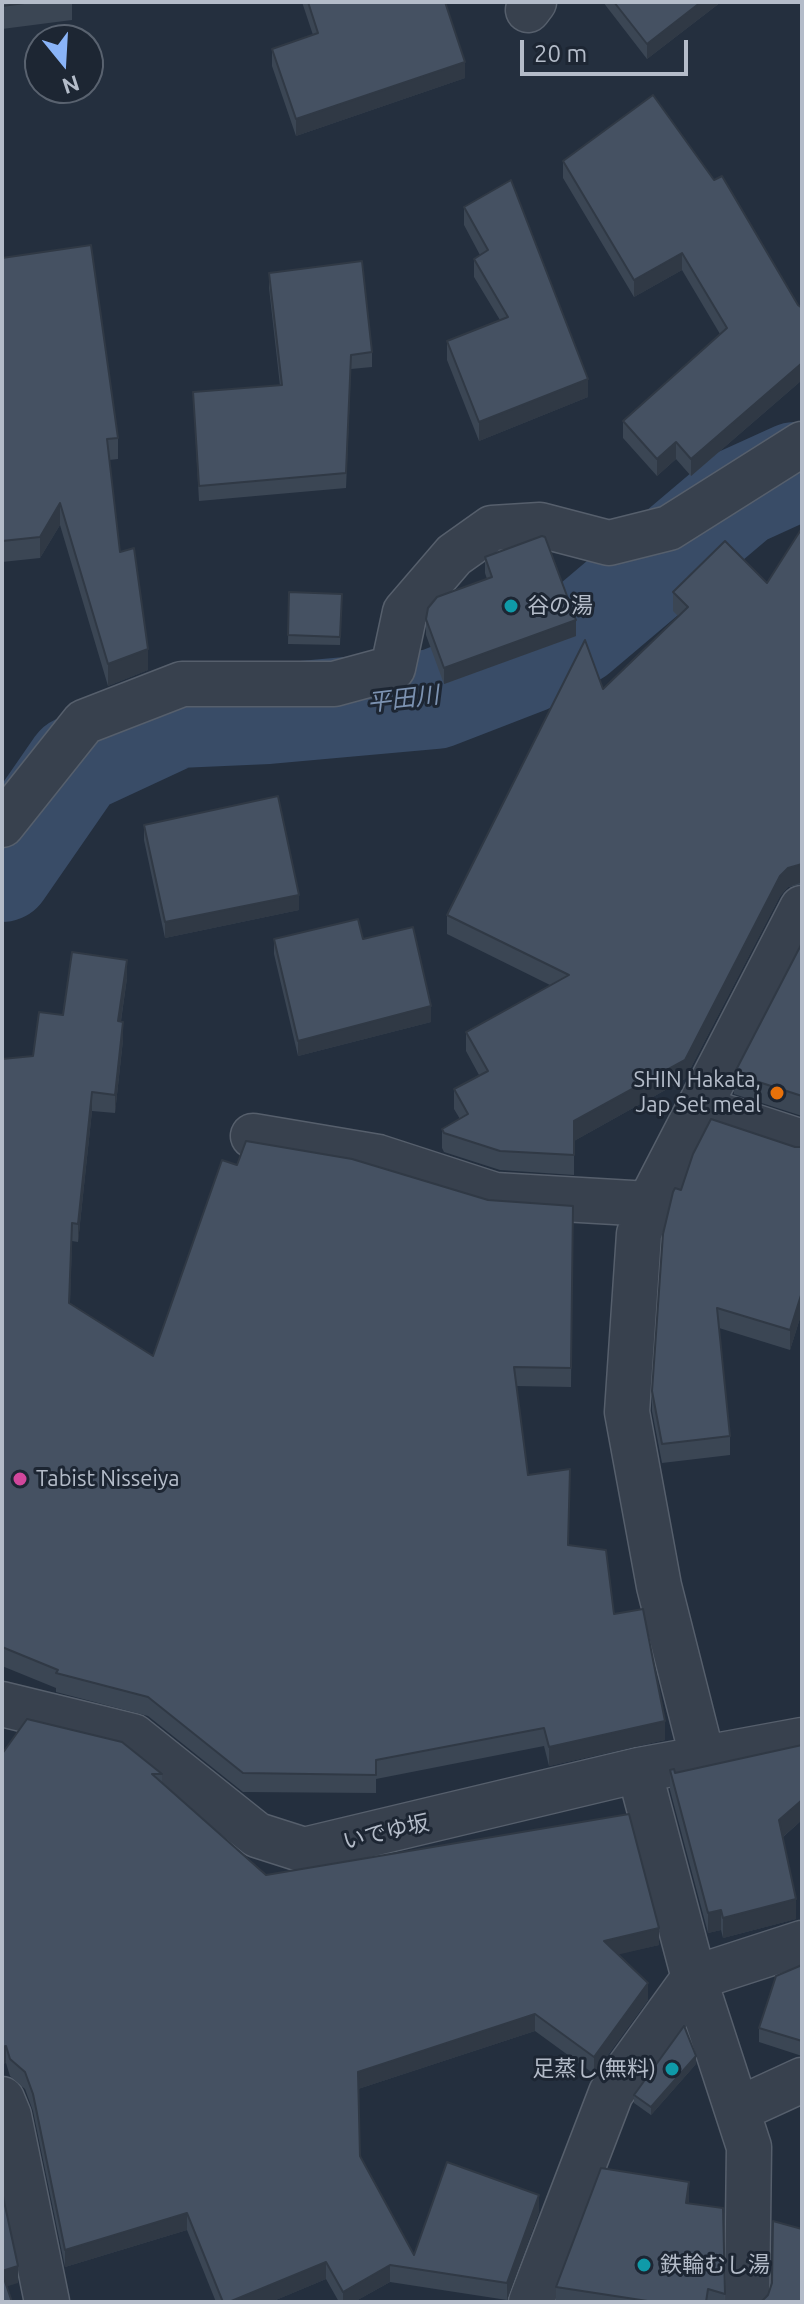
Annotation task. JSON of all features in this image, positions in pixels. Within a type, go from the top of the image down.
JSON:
[{"type":"street","points":[[2,825],[84,722],[182,684],[334,684],[393,668],[405,612],[454,555],[492,528],[540,525],[609,543],[669,528],[802,444]]},
{"type":"street","points":[[702,1756],[659,1586],[627,1412],[639,1234],[649,1204],[701,1109],[802,908]]},
{"type":"street","points":[[701,1109],[802,1142]]},
{"type":"street","points":[[253,1136],[378,1157],[495,1195],[649,1204]]},
{"type":"street","name":"いでゆ坂","points":[[2,1704],[133,1736],[257,1835],[304,1850],[702,1756],[802,1740]]},
{"type":"street","points":[[639,1770],[694,1978],[749,2147],[747,2302]]},
{"type":"street","points":[[531,2302],[611,2093],[694,1978],[802,1943]]},
{"type":"street","points":[[739,2109],[802,2080]]},
{"type":"street","points":[[2,2099],[9,2116],[47,2302]]},
{"type":"building","points":[[2,2],[32,2],[2,6]]},
{"type":"building","points":[[308,2],[445,2],[465,62],[296,119],[272,49],[318,33]]},
{"type":"building","points":[[614,2],[701,2],[647,44]]},
{"type":"building","points":[[653,95],[714,180],[722,176],[802,308],[802,363],[691,459],[676,442],[657,459],[623,421],[727,328],[682,253],[634,280],[563,161]]},
{"type":"building","points":[[511,180],[588,379],[479,422],[447,341],[508,317],[474,259],[488,250],[464,207]]},
{"type":"building","points":[[91,245],[118,438],[107,439],[120,552],[134,548],[148,649],[108,664],[60,503],[40,537],[2,541],[2,258]]},
{"type":"building","points":[[362,261],[372,352],[351,355],[346,473],[199,486],[193,392],[282,385],[269,273]]},
{"type":"building","points":[[802,528],[802,864],[788,868],[780,876],[685,1060],[574,1121],[574,1155],[500,1151],[444,1133],[442,1129],[468,1114],[454,1089],[488,1071],[466,1032],[569,975],[447,915],[585,640],[603,689],[688,607],[673,592],[725,541],[767,583]]},
{"type":"building","name":"谷の湯","points":[[545,537],[576,620],[444,668],[426,619],[428,608],[437,597],[492,577],[485,557]]},
{"type":"building","points":[[289,592],[342,594],[340,637],[288,635]]},
{"type":"building","points":[[278,796],[299,895],[165,922],[144,825]]},
{"type":"building","points":[[358,919],[363,939],[413,927],[431,1006],[298,1041],[274,939]]},
{"type":"building","points":[[802,943],[802,1096],[734,1074]]},
{"type":"building","points":[[72,952],[127,960],[118,1021],[123,1022],[115,1095],[92,1092],[78,1224],[72,1223],[69,1303],[153,1356],[222,1160],[237,1165],[246,1141],[352,1159],[488,1200],[573,1206],[571,1368],[514,1367],[528,1475],[570,1469],[568,1545],[606,1550],[614,1614],[643,1609],[665,1721],[549,1747],[544,1728],[376,1760],[376,1775],[243,1773],[148,1697],[56,1673],[58,1670],[2,1647],[2,1059],[33,1056],[39,1012],[63,1015]]},
{"type":"building","points":[[711,1119],[802,1147],[802,1292],[790,1330],[717,1308],[730,1436],[662,1444],[652,1391],[663,1234],[673,1192],[675,1188],[681,1190],[693,1154]]},
{"type":"building","points":[[27,1719],[122,1742],[162,1774],[152,1774],[266,1875],[629,1814],[659,1928],[604,1941],[648,1983],[594,2057],[535,2014],[358,2072],[360,2156],[414,2255],[447,2162],[539,2195],[507,2283],[390,2265],[343,2292],[326,2262],[223,2302],[187,2213],[65,2250],[33,2094],[25,2072],[10,2059],[6,2046],[2,2047],[2,1754]]},
{"type":"building","points":[[802,1745],[802,1800],[779,1820],[796,1899],[723,1918],[721,1910],[708,1913],[670,1770],[674,1769],[675,1773]]},
{"type":"building","points":[[802,1965],[802,2041],[759,2028],[776,1976]]},
{"type":"building","name":"足蒸し(無料)","points":[[684,2026],[696,2056],[651,2107],[634,2095]]},
{"type":"building","name":"鉄輪むし湯","points":[[601,2168],[689,2182],[686,2203],[723,2208],[725,2294],[708,2289],[706,2302],[654,2302],[556,2287]]},
{"type":"building","points":[[2,2192],[18,2266],[2,2271]]},
{"type":"building","points":[[773,2221],[802,2229],[802,2302],[761,2302],[768,2295],[772,2283]]},
{"type":"building","points":[[2,2273],[12,2302],[2,2302]]},
{"type":"waterway","name":"平田川","points":[[2,872],[76,765],[177,718],[268,714],[435,699],[528,663],[577,635],[740,497],[795,472]]},
{"type":"place","name":"谷の湯","points":[[511,606]]},
{"type":"place","name":"SHIN Hakata, Jap Set meal","points":[[777,1093]]},
{"type":"place","name":"Tabist Nisseiya","points":[[20,1479]]},
{"type":"place","name":"足蒸し(無料)","points":[[672,2069]]},
{"type":"place","name":"鉄輪むし湯","points":[[644,2265]]}]
